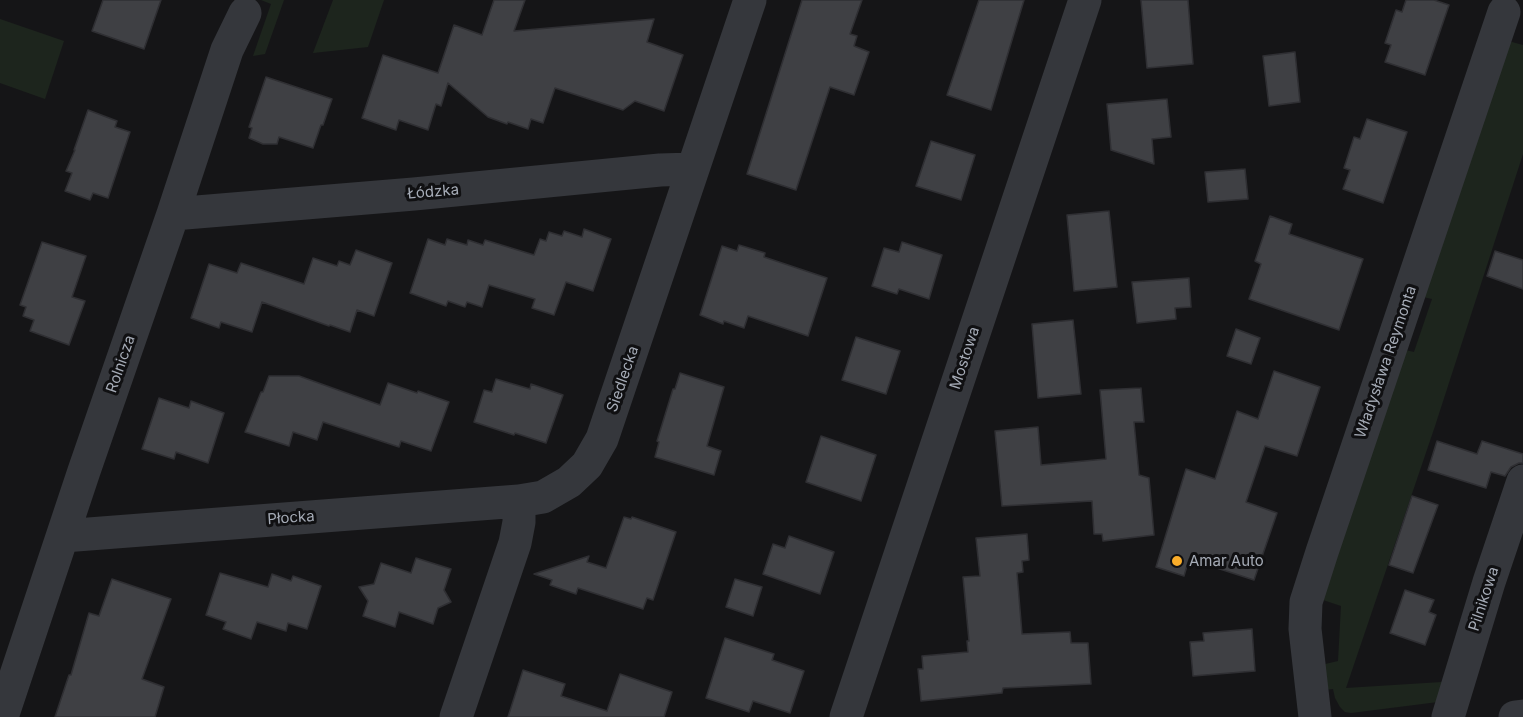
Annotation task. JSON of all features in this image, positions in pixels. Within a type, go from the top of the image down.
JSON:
[{"type":"street","name":"Siedlecka","points":[[519,501],[543,496],[569,482],[587,465],[602,439],[750,0]]},
{"type":"street","name":"Mostowa","points":[[846,717],[1084,0]]},
{"type":"street","name":"Władysława Reymonta","points":[[1315,717],[1305,630],[1306,602],[1504,12]]},
{"type":"street","name":"Rolnicza","points":[[2,717],[227,50],[245,13]]},
{"type":"street","name":"Łódzka","points":[[173,214],[660,170],[693,169]]},
{"type":"street","name":"Pilnikowa","points":[[1448,717],[1523,481]]},
{"type":"street","name":"Płocka","points":[[63,536],[519,501]]},
{"type":"street","points":[[456,717],[516,543],[519,501]]},
{"type":"street","points":[[1515,717],[1523,716]]},
{"type":"shaded area","points":[[261,0],[284,0],[265,54],[253,56],[271,4]]},
{"type":"shaded area","points":[[333,0],[384,0],[368,47],[313,53]]},
{"type":"shaded area","points":[[0,19],[64,41],[45,99],[0,83]]},
{"type":"shaded area","points":[[1508,43],[1523,45],[1523,154],[1435,426],[1346,688],[1442,682],[1438,702],[1345,712],[1335,698],[1333,689],[1323,690],[1321,665],[1338,661],[1341,606],[1320,599],[1401,349],[1414,352],[1432,299],[1419,296]]},
{"type":"building","points":[[103,0],[161,0],[144,49],[92,31]]},
{"type":"building","points":[[494,0],[525,0],[514,31],[654,19],[647,42],[683,55],[664,111],[635,101],[623,110],[555,88],[543,123],[531,119],[528,129],[488,117],[448,83],[441,106],[436,104],[428,130],[399,120],[396,130],[362,118],[383,55],[438,73],[454,25],[482,35]]},
{"type":"building","points":[[802,0],[862,0],[850,34],[857,36],[854,46],[869,52],[854,95],[830,87],[796,190],[747,174]]},
{"type":"building","points":[[979,0],[1024,0],[991,110],[947,95]]},
{"type":"building","points":[[1141,0],[1188,0],[1193,64],[1147,68]]},
{"type":"building","points":[[1406,0],[1434,0],[1449,5],[1425,75],[1385,62],[1391,45],[1385,43],[1396,10],[1402,12]]},
{"type":"building","points":[[1295,52],[1300,102],[1269,106],[1263,56]]},
{"type":"building","points":[[266,77],[332,99],[313,148],[279,137],[277,144],[263,144],[249,138],[252,128],[249,127]]},
{"type":"building","points":[[1167,99],[1171,137],[1152,139],[1154,164],[1111,150],[1107,104]]},
{"type":"building","points":[[88,110],[117,121],[115,127],[130,132],[108,198],[93,193],[90,200],[65,191],[72,173],[66,171]]},
{"type":"building","points":[[1367,119],[1407,132],[1383,203],[1343,189],[1350,170],[1344,168],[1354,137],[1360,139]]},
{"type":"building","points":[[931,141],[975,155],[961,200],[916,186]]},
{"type":"building","points":[[1245,169],[1248,199],[1208,202],[1205,172]]},
{"type":"building","points":[[1109,211],[1117,287],[1074,291],[1067,215]]},
{"type":"building","points":[[1270,216],[1292,224],[1289,234],[1363,259],[1339,330],[1249,299],[1261,264],[1255,261]]},
{"type":"building","points":[[584,229],[611,239],[593,291],[566,282],[554,315],[532,308],[535,299],[489,285],[482,307],[467,302],[465,307],[448,301],[446,306],[410,293],[428,239],[445,245],[447,239],[467,245],[468,240],[483,245],[485,240],[534,255],[540,239],[546,241],[549,232],[562,236],[564,231],[582,237]]},
{"type":"building","points":[[42,242],[86,256],[72,297],[85,301],[69,345],[30,331],[34,320],[23,316],[26,307],[20,305]]},
{"type":"building","points":[[902,242],[942,255],[929,299],[899,289],[897,294],[872,286],[884,248],[899,252]]},
{"type":"building","points":[[739,245],[765,253],[764,257],[827,278],[808,336],[748,316],[744,328],[724,321],[723,324],[700,315],[722,246],[737,251]]},
{"type":"building","points":[[356,250],[392,263],[374,316],[357,310],[350,332],[262,302],[252,332],[221,322],[219,328],[191,318],[209,264],[237,273],[241,263],[304,284],[313,258],[337,266],[339,261],[350,265]]},
{"type":"building","points":[[1495,251],[1523,260],[1523,289],[1487,276]]},
{"type":"building","points":[[1189,278],[1191,307],[1175,308],[1176,319],[1137,323],[1132,282]]},
{"type":"building","points":[[1073,320],[1081,394],[1038,398],[1032,324]]},
{"type":"building","points":[[1236,329],[1260,338],[1251,364],[1227,356]]},
{"type":"building","points":[[856,337],[900,351],[886,394],[842,380]]},
{"type":"building","points":[[1274,371],[1320,387],[1297,456],[1265,446],[1246,502],[1277,513],[1254,580],[1189,559],[1184,576],[1156,567],[1186,469],[1215,479],[1237,411],[1258,419]]},
{"type":"building","points":[[680,373],[724,387],[707,446],[721,451],[714,475],[655,457],[659,442],[657,441]]},
{"type":"building","points":[[269,376],[299,376],[380,405],[388,383],[449,402],[431,451],[401,441],[399,447],[323,422],[317,440],[293,432],[289,446],[245,432]]},
{"type":"building","points":[[496,379],[530,389],[531,384],[563,395],[546,443],[474,422],[484,390],[492,392]]},
{"type":"building","points":[[1141,388],[1144,422],[1134,422],[1139,475],[1149,478],[1154,535],[1103,541],[1102,534],[1094,534],[1092,501],[1002,506],[995,431],[1038,427],[1041,465],[1106,459],[1100,390]]},
{"type":"building","points":[[159,398],[189,408],[191,401],[224,413],[208,463],[176,452],[174,459],[142,449]]},
{"type":"building","points":[[821,436],[876,455],[861,501],[806,482]]},
{"type":"building","points":[[1437,441],[1477,454],[1482,441],[1523,454],[1523,463],[1511,467],[1505,476],[1491,472],[1486,488],[1428,470]]},
{"type":"building","points":[[1412,496],[1438,505],[1413,573],[1389,565]]},
{"type":"building","points":[[624,517],[631,519],[632,517],[676,532],[653,600],[647,598],[643,609],[578,588],[576,594],[550,585],[552,580],[534,574],[589,556],[587,562],[606,568]]},
{"type":"building","points":[[1027,534],[1029,560],[1022,561],[1023,572],[1017,573],[1022,634],[1070,632],[1071,643],[1088,643],[1091,684],[1003,688],[1002,693],[921,701],[918,669],[923,669],[922,656],[968,652],[963,577],[980,576],[976,538]]},
{"type":"building","points":[[789,536],[834,552],[820,594],[763,574],[773,544],[785,548]]},
{"type":"building","points":[[416,558],[451,569],[444,590],[451,602],[438,608],[433,624],[399,612],[395,627],[363,616],[368,601],[359,587],[374,584],[381,563],[411,573]]},
{"type":"building","points":[[220,573],[268,587],[272,574],[291,581],[293,576],[321,586],[307,629],[288,623],[286,631],[257,622],[251,639],[223,629],[226,622],[206,615]]},
{"type":"building","points":[[112,579],[171,599],[142,679],[164,687],[155,717],[55,717],[69,675],[71,675],[89,613],[99,616]]},
{"type":"building","points":[[735,579],[762,587],[753,616],[726,607]]},
{"type":"building","points":[[1405,590],[1434,600],[1429,612],[1436,615],[1425,645],[1390,633]]},
{"type":"building","points":[[1252,629],[1255,671],[1193,676],[1190,642],[1204,641],[1203,633]]},
{"type":"building","points":[[725,638],[774,654],[772,660],[804,671],[790,713],[753,701],[749,712],[706,698]]},
{"type":"building","points":[[523,670],[565,684],[561,696],[607,711],[620,674],[672,692],[664,717],[508,717]]},
{"type":"place","name":"Amar Auto","points":[[1177,561]]}]
